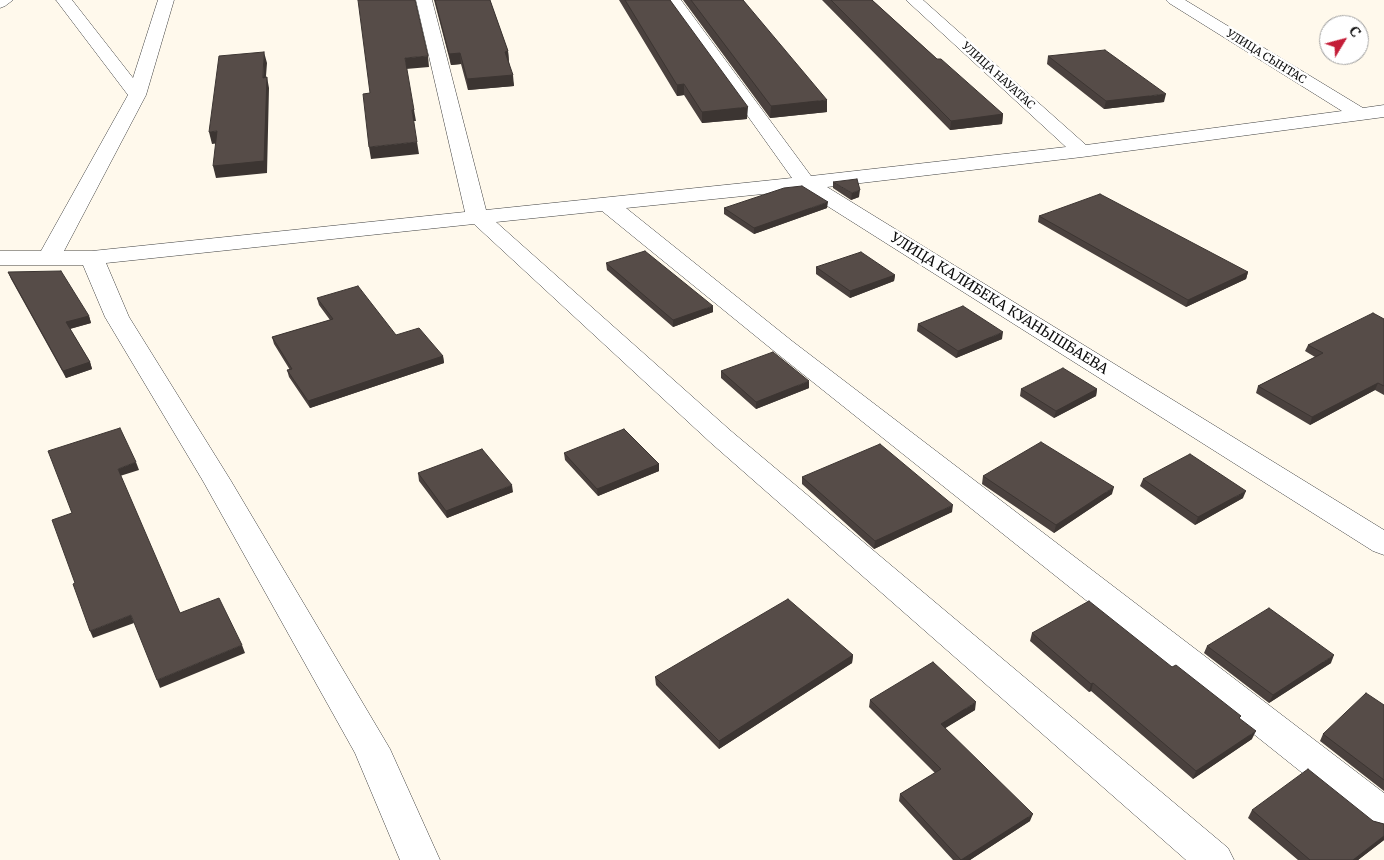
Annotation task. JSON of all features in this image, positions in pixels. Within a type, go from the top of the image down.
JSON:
[{"type":"street","points":[[0,4],[5,0]]},
{"type":"street","points":[[64,0],[137,96]]},
{"type":"street","points":[[49,258],[137,96],[166,0]]},
{"type":"street","points":[[424,0],[477,216],[721,437],[1214,860]]},
{"type":"street","name":"УЛИЦА КАЛИБЕКА КУАНЫШБАЕВА","points":[[673,0],[806,183],[1384,544]]},
{"type":"street","name":"УЛИЦА НАУАТАС","points":[[914,0],[1082,151]]},
{"type":"street","name":"УЛИЦА СЫНТАС","points":[[1174,0],[1358,113]]},
{"type":"street","points":[[5,264],[49,258],[92,258],[477,216],[806,183],[1082,151],[1384,111]]},
{"type":"street","points":[[606,203],[783,346],[1384,815]]},
{"type":"street","points":[[92,258],[117,318],[217,481],[372,749],[420,860]]},
{"type":"building","points":[[358,0],[415,0],[428,56],[405,58],[414,110],[412,110],[417,142],[369,147],[363,94],[370,93]]},
{"type":"building","points":[[435,0],[490,0],[508,51],[505,52],[513,75],[467,79],[460,53],[449,54]]},
{"type":"building","points":[[625,0],[670,0],[748,107],[702,112],[684,84],[677,85]]},
{"type":"building","points":[[691,0],[743,0],[827,100],[771,106]]},
{"type":"building","points":[[831,0],[872,0],[937,59],[941,59],[1003,114],[951,121]]},
{"type":"building","points":[[1105,50],[1166,94],[1106,101],[1048,56]]},
{"type":"building","points":[[264,52],[263,78],[267,77],[264,161],[213,166],[217,131],[209,132],[219,56]]},
{"type":"building","points":[[857,179],[860,190],[852,193],[833,182]]},
{"type":"building","points":[[802,186],[828,202],[754,228],[724,208],[784,188]]},
{"type":"building","points":[[1100,194],[1248,272],[1188,300],[1039,216]]},
{"type":"building","points":[[645,251],[713,306],[673,320],[606,263]]},
{"type":"building","points":[[861,252],[895,275],[850,291],[816,267]]},
{"type":"building","points":[[61,271],[89,316],[66,322],[90,362],[63,371],[8,272]]},
{"type":"building","points":[[358,286],[396,335],[419,328],[443,356],[308,401],[287,370],[292,369],[272,337],[333,319],[317,298]]},
{"type":"building","points":[[963,306],[1003,332],[958,351],[918,324]]},
{"type":"building","points":[[1373,313],[1384,319],[1384,386],[1378,383],[1312,417],[1258,386],[1323,353],[1308,345]]},
{"type":"building","points":[[773,352],[809,381],[756,402],[721,371]]},
{"type":"building","points":[[1063,368],[1097,389],[1056,411],[1021,389]]},
{"type":"building","points":[[120,428],[136,462],[118,469],[180,613],[219,598],[242,645],[157,680],[131,615],[90,631],[52,520],[72,513],[48,451]]},
{"type":"building","points":[[624,429],[659,464],[597,489],[564,453]]},
{"type":"building","points":[[1041,442],[1114,487],[1056,525],[983,476]]},
{"type":"building","points":[[880,444],[953,505],[875,541],[802,477]]},
{"type":"building","points":[[482,449],[512,485],[446,511],[418,473]]},
{"type":"building","points":[[1190,454],[1246,491],[1198,517],[1143,479]]},
{"type":"building","points":[[788,599],[853,655],[719,741],[655,677]]},
{"type":"building","points":[[1089,601],[1172,667],[1176,665],[1241,716],[1239,718],[1256,731],[1196,771],[1032,633]]},
{"type":"building","points":[[1269,608],[1334,655],[1273,695],[1207,646]]},
{"type":"building","points":[[933,662],[976,702],[941,724],[1033,814],[961,860],[900,794],[941,769],[870,700]]},
{"type":"building","points":[[1366,693],[1384,705],[1384,780],[1323,734]]},
{"type":"building","points":[[1308,769],[1373,821],[1384,824],[1384,836],[1353,860],[1310,860],[1252,810]]}]
